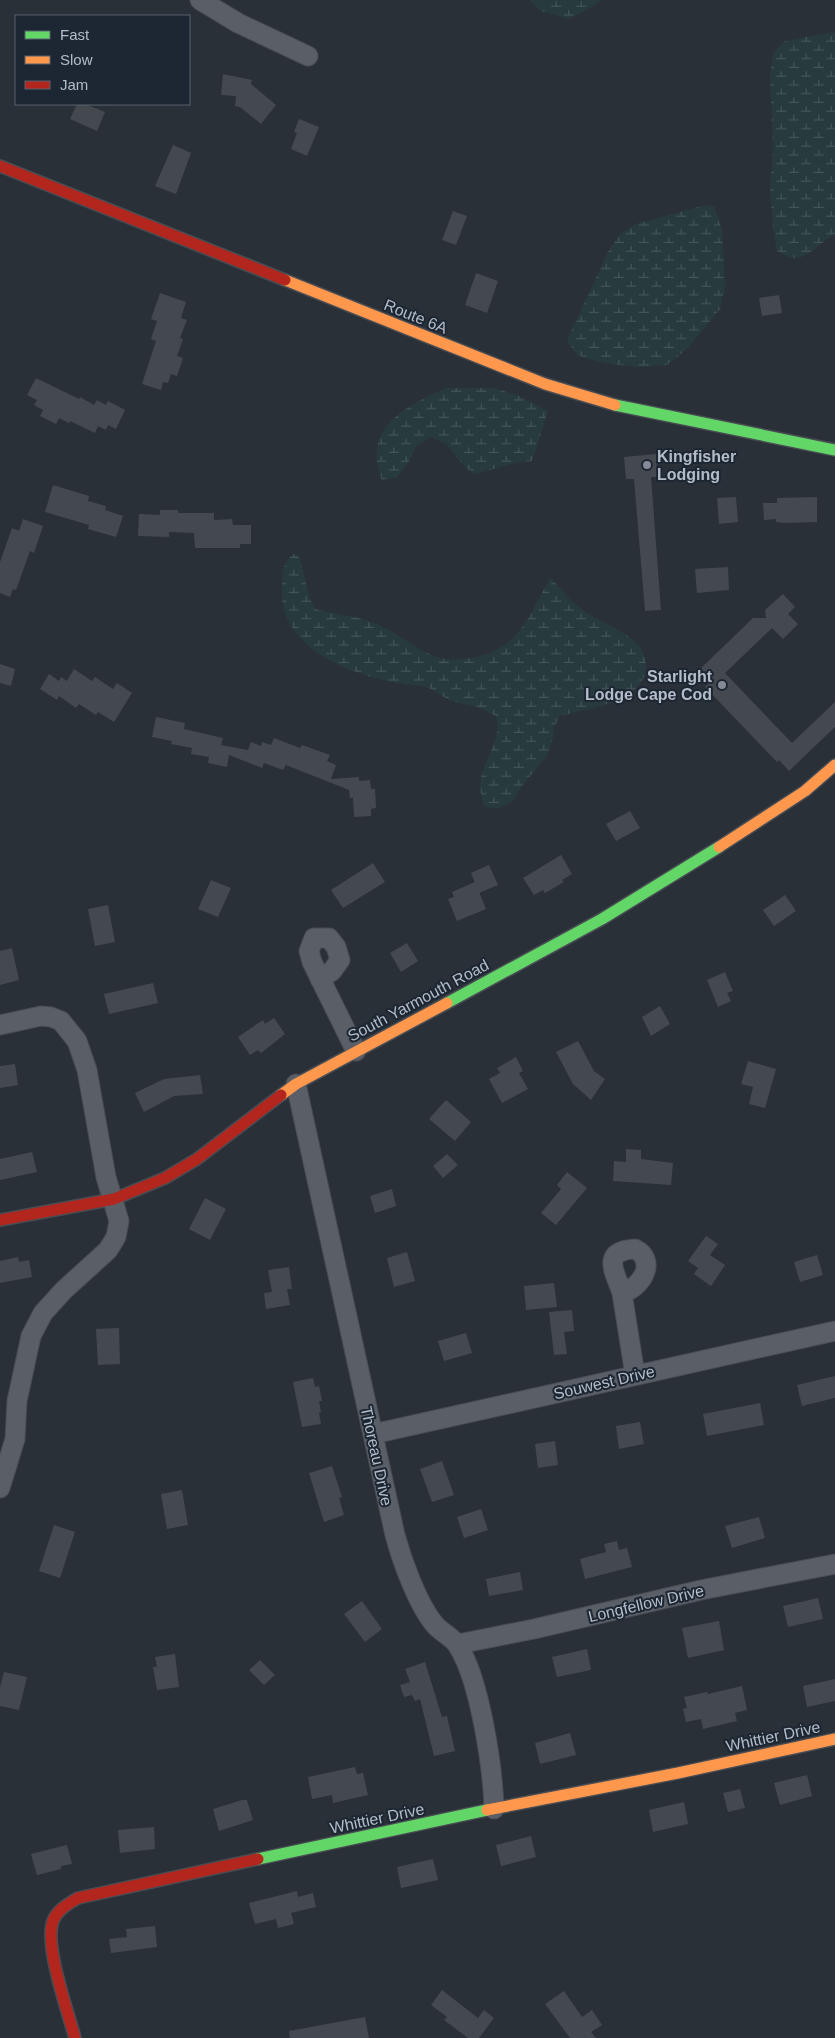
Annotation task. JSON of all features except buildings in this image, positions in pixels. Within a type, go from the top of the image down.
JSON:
[{"type":"main road","name":"Route 6A","points":[[0,166],[545,384],[592,399],[663,416],[835,450]]},
{"type":"main road","name":"South Yarmouth Road","points":[[0,1220],[114,1199],[165,1178],[196,1159],[296,1084],[467,994],[611,914],[762,821],[805,791],[835,766]]},
{"type":"main road","name":"Whittier Drive","points":[[75,2038],[51,1945],[50,1932],[52,1921],[64,1906],[78,1898],[494,1809],[669,1775],[835,1739]]},
{"type":"street","points":[[200,0],[238,23],[308,56]]},
{"type":"street","points":[[320,979],[356,1051]]},
{"type":"street","points":[[0,1025],[41,1016],[56,1019],[61,1021],[78,1042],[87,1070],[106,1177],[119,1221],[116,1237],[108,1250],[64,1290],[43,1313],[31,1336],[8,1402],[15,1438],[0,1488]]},
{"type":"street","name":"Thoreau Drive","points":[[296,1084],[373,1434],[385,1497],[400,1554],[428,1616],[436,1626],[458,1644],[472,1676],[494,1780],[494,1809]]},
{"type":"street","points":[[622,1293],[635,1375]]},
{"type":"street","name":"Souwest Drive","points":[[373,1434],[835,1331]]},
{"type":"street","name":"Longfellow Drive","points":[[458,1644],[534,1629],[701,1590],[835,1564]]},
{"type":"green space","points":[[530,0],[602,0],[569,19],[541,11]]},
{"type":"green space","points":[[835,33],[835,234],[808,254],[794,258],[777,251],[773,228],[770,188],[773,149],[770,74],[774,52],[785,41]]},
{"type":"green space","points":[[706,205],[714,207],[722,230],[725,287],[720,309],[687,349],[667,365],[637,367],[604,363],[577,355],[567,340],[608,252],[619,235],[636,224]]},
{"type":"green space","points":[[445,388],[494,388],[519,396],[548,411],[532,461],[515,463],[475,474],[466,468],[446,444],[431,437],[417,445],[407,465],[396,478],[382,480],[377,462],[377,446],[382,433],[402,412],[415,403]]},
{"type":"green space","points":[[294,554],[298,555],[301,562],[309,596],[315,609],[373,623],[388,629],[431,655],[441,658],[464,659],[476,657],[487,654],[507,643],[526,622],[551,578],[580,608],[612,626],[638,645],[643,652],[646,666],[643,678],[636,688],[626,696],[613,702],[560,716],[554,727],[553,738],[547,756],[522,786],[513,801],[497,809],[484,806],[480,783],[497,734],[496,716],[475,706],[449,700],[429,688],[392,682],[352,670],[318,653],[303,641],[292,627],[284,611],[282,592],[284,566]]},
{"type":"traffic: fast","points":[[615,405],[835,450]]},
{"type":"traffic: fast","points":[[447,1003],[602,919],[719,847]]},
{"type":"traffic: fast","points":[[258,1859],[487,1810]]},
{"type":"traffic: slow","points":[[285,280],[545,384],[615,405]]},
{"type":"traffic: slow","points":[[719,847],[805,791],[835,765]]},
{"type":"traffic: slow","points":[[281,1095],[296,1084],[447,1003]]},
{"type":"traffic: slow","points":[[487,1810],[678,1773],[835,1739]]},
{"type":"traffic: jam","points":[[0,166],[285,280]]},
{"type":"traffic: jam","points":[[0,1220],[114,1199],[165,1178],[197,1159],[281,1095]]},
{"type":"traffic: jam","points":[[75,2038],[58,1979],[52,1946],[51,1932],[53,1921],[60,1910],[78,1898],[258,1859]]},
{"type":"place","name":"Kingfisher Lodging","points":[[647,465]]},
{"type":"place","name":"Starlight Lodge Cape Cod","points":[[722,685]]}]
